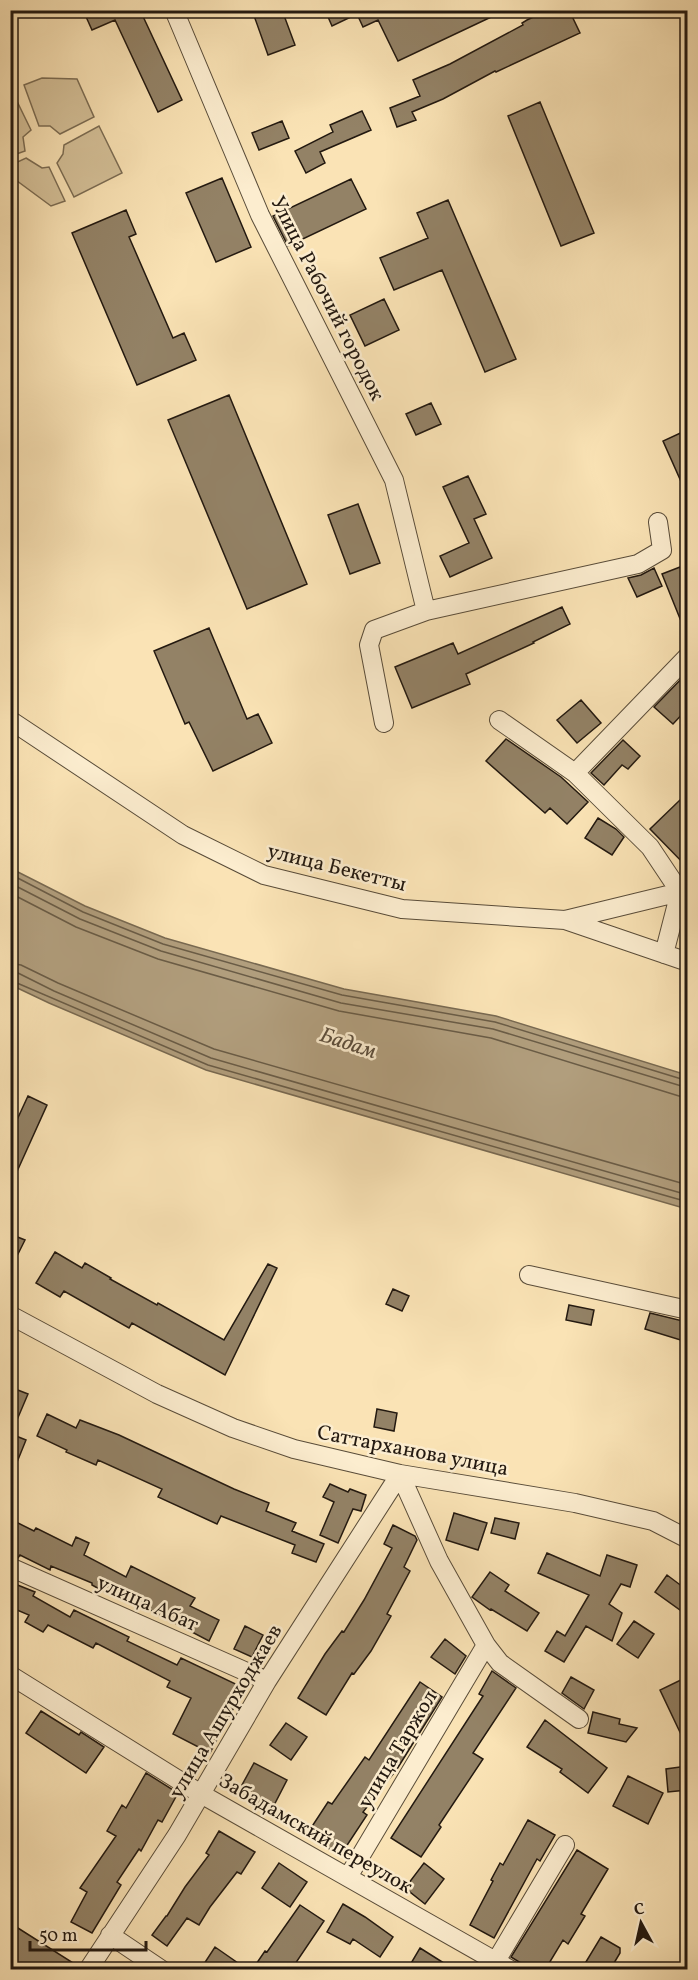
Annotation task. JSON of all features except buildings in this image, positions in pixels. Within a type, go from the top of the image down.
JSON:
[{"type":"street","name":"Улица Рабочий городок","points":[[174,10],[260,215],[394,480],[426,611]]},
{"type":"street","points":[[384,723],[369,645],[374,630],[426,611],[638,564],[662,550],[658,522]]},
{"type":"street","points":[[574,773],[687,656]]},
{"type":"street","name":"улица Бекетты","points":[[10,720],[183,835],[264,875],[402,909],[565,920],[687,962]]},
{"type":"street","points":[[499,720],[574,773],[650,848],[684,889]]},
{"type":"street","points":[[565,920],[684,889]]},
{"type":"street","points":[[664,954],[684,889]]},
{"type":"street","points":[[529,1275],[687,1310]]},
{"type":"street","name":"Саттарханова улица","points":[[10,1315],[157,1394],[233,1428],[294,1449],[399,1474],[575,1503],[653,1521],[687,1539]]},
{"type":"street","points":[[399,1474],[439,1561],[486,1645],[500,1663],[579,1719]]},
{"type":"street","name":"улица Ашурходжаев","points":[[87,1970],[177,1835],[267,1681],[399,1474]]},
{"type":"street","name":"улица Абат","points":[[10,1567],[267,1681]]},
{"type":"street","name":"улица Таржол","points":[[348,1877],[486,1645]]},
{"type":"street","name":"Забадамский переулок","points":[[10,1675],[201,1794],[503,1965]]},
{"type":"street","points":[[503,1965],[565,1845]]},
{"type":"street","points":[[110,1935],[162,1970]]},
{"type":"shaded area","points":[[42,78],[77,79],[94,117],[60,134],[50,126],[39,126],[24,85]]},
{"type":"shaded area","points":[[11,89],[31,130],[23,137],[25,151],[11,156]]},
{"type":"shaded area","points":[[99,126],[122,173],[74,197],[57,163],[63,154],[64,145]]},
{"type":"shaded area","points":[[26,158],[42,168],[49,167],[65,201],[51,206],[11,178],[11,165]]},
{"type":"water","name":"Бадам","points":[[10,868],[85,906],[165,938],[344,989],[496,1016],[687,1075],[687,1209],[206,1070],[11,985]]}]
